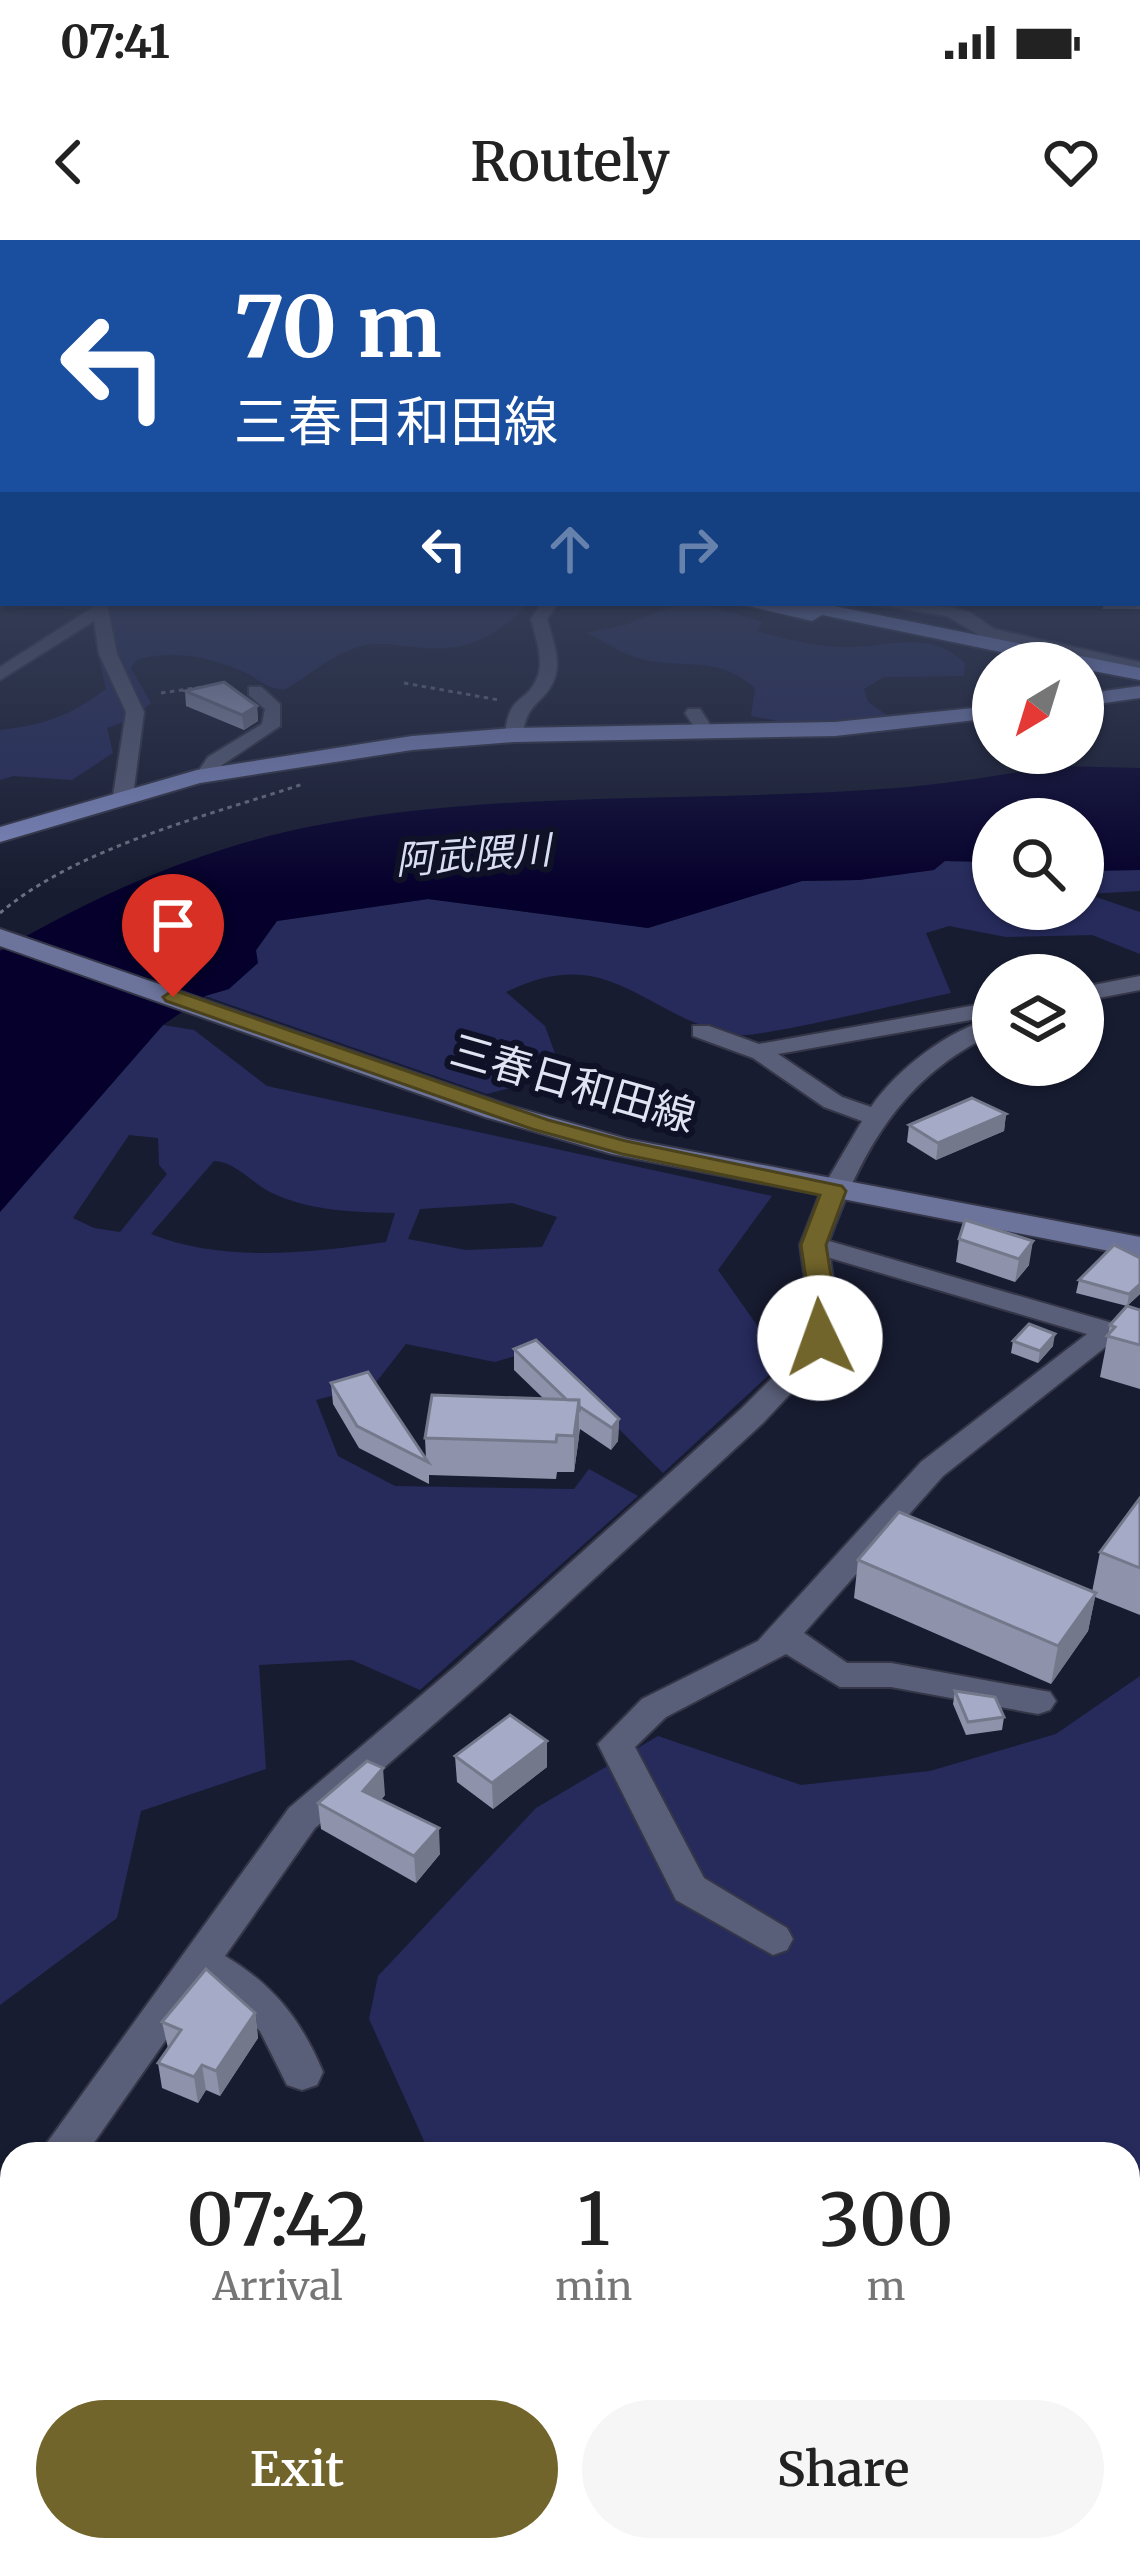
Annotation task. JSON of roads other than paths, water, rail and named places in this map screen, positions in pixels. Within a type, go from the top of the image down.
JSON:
[{"type":"highway","points":[[1109,678],[1140,688]]},
{"type":"main road","points":[[1104,696],[1140,688]]},
{"type":"main road","points":[[0,836],[123,796],[205,776],[412,743],[700,723],[835,729],[972,714]]},
{"type":"main road","name":"三春日和田線","points":[[0,937],[496,1111],[602,1142],[834,1191],[1140,1246]]},
{"type":"street","points":[[119,678],[135,712],[123,796]]},
{"type":"street","points":[[514,735],[516,710],[546,678]]},
{"type":"street","points":[[205,776],[215,760],[271,726],[274,708],[255,691]]},
{"type":"street","points":[[1104,990],[1140,983]]},
{"type":"street","points":[[761,1053],[799,1041],[972,1013]]},
{"type":"street","points":[[701,1031],[761,1053],[833,1102],[874,1117]]},
{"type":"street","points":[[70,2142],[202,1962],[255,1877],[302,1818],[486,1658],[752,1416],[810,1356],[825,1319],[814,1245],[834,1191],[874,1117],[908,1078],[972,1035]]},
{"type":"street","points":[[814,1245],[1124,1336]]},
{"type":"street","points":[[773,1939],[690,1889],[616,1744],[653,1708],[770,1650],[897,1528],[932,1468],[1124,1336]]},
{"type":"street","points":[[784,1636],[840,1676],[891,1675],[1038,1701]]},
{"type":"street","points":[[202,1962],[245,1988],[284,2026],[302,2072]]},
{"type":"water","name":"阿武隈川","points":[[1104,767],[1140,768],[1140,870],[1104,871],[1104,798],[972,798],[972,862],[945,861],[934,870],[859,880],[802,881],[648,928],[428,899],[277,921],[256,950],[258,963],[229,989],[205,996],[163,1025],[0,1212],[0,951],[151,875],[271,835],[385,814],[958,781],[1005,774],[1104,774]]}]
